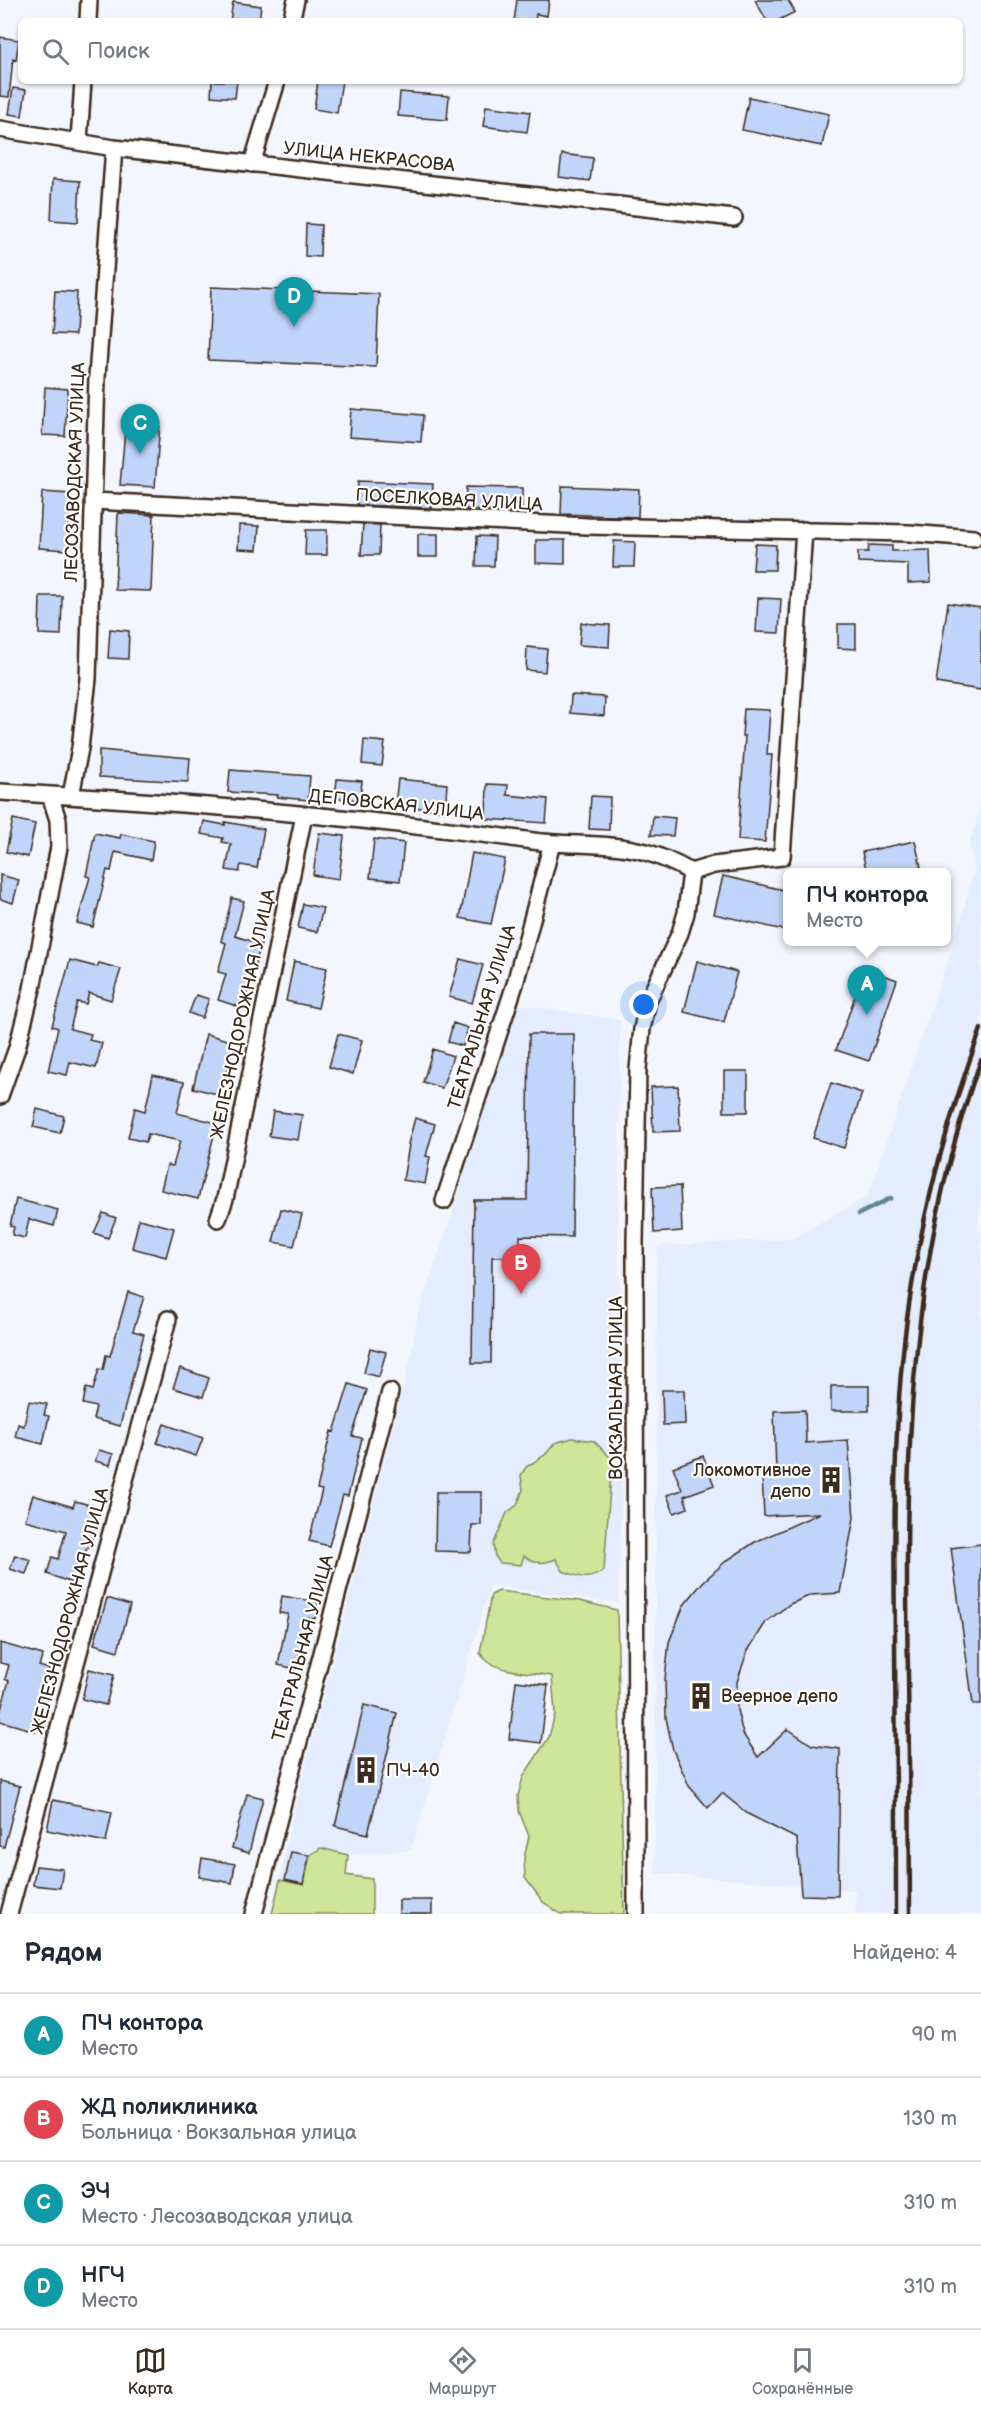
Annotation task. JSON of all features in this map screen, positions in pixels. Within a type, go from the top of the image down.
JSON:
[{"type":"street","points":[[88,18],[89,0]]},
{"type":"street","points":[[292,18],[296,0]]},
{"type":"street","points":[[79,141],[83,84]]},
{"type":"street","points":[[252,164],[276,84]]},
{"type":"street","name":"УЛИЦА НЕКРАСОВА","points":[[0,129],[114,148],[734,218]]},
{"type":"street","name":"ЛЕСОЗАВОДСКАЯ УЛИЦА","points":[[71,796],[80,748],[88,679],[97,377],[114,148]]},
{"type":"street","name":"ПОСЕЛКОВАЯ УЛИЦА","points":[[93,501],[587,526],[909,533],[974,538]]},
{"type":"street","points":[[692,872],[714,865],[782,857],[804,530]]},
{"type":"street","name":"ДЕПОВСКАЯ УЛИЦА","points":[[0,792],[304,815],[552,843],[616,847],[644,851],[692,872]]},
{"type":"street","points":[[0,1096],[32,988],[59,847],[58,820],[50,795]]},
{"type":"street","name":"ЖЕЛЕЗНОДОРОЖНАЯ УЛИЦА","points":[[218,1220],[225,1200],[304,815]]},
{"type":"street","name":"ТЕАТРАЛЬНАЯ УЛИЦА","points":[[444,1201],[514,984],[552,843]]},
{"type":"street","name":"ВОКЗАЛЬНАЯ УЛИЦА","points":[[636,1914],[635,1242],[638,1069],[642,1029],[648,1001],[680,933],[686,913],[692,872]]},
{"type":"street","name":"ЖЕЛЕЗНОДОРОЖНАЯ УЛИЦА","points":[[9,1914],[168,1319]]},
{"type":"street","name":"ТЕАТРАЛЬНАЯ УЛИЦА","points":[[254,1914],[390,1392]]},
{"type":"shaded area","points":[[981,805],[981,1199],[977,1231],[981,1232],[981,1914],[856,1914],[855,1890],[655,1873],[657,1246],[791,1239],[868,1196],[960,924],[975,866],[969,845]]},
{"type":"shaded area","points":[[517,1004],[620,1020],[618,1243],[623,1464],[618,1603],[491,1585],[411,1850],[348,1855],[321,1848],[310,1855],[304,1885],[280,1880],[288,1835],[411,1357],[418,1314],[454,1209]]},
{"type":"green space","points":[[572,1438],[594,1441],[612,1459],[604,1570],[594,1576],[579,1576],[563,1571],[556,1559],[539,1562],[524,1556],[521,1565],[500,1563],[495,1556],[493,1545],[507,1513],[517,1505],[523,1490],[521,1475],[526,1467],[545,1455],[555,1443]]},
{"type":"green space","points":[[499,1591],[580,1601],[617,1610],[624,1914],[561,1914],[543,1902],[525,1878],[524,1858],[529,1836],[519,1811],[518,1796],[523,1777],[549,1737],[555,1714],[552,1676],[502,1668],[486,1660],[480,1653],[491,1595]]},
{"type":"green space","points":[[321,1848],[348,1855],[346,1875],[372,1879],[372,1914],[272,1914],[280,1880],[304,1885],[310,1855]]},
{"type":"building","points":[[517,0],[549,0],[547,16],[536,14],[535,18],[514,18]]},
{"type":"building","points":[[755,0],[788,0],[795,12],[783,18],[765,18]]},
{"type":"building","points":[[233,2],[261,6],[259,18],[230,18]]},
{"type":"building","points":[[0,37],[18,40],[18,47],[16,60],[13,59],[9,97],[0,96]]},
{"type":"building","points":[[212,84],[237,84],[235,98],[211,96]]},
{"type":"building","points":[[318,84],[342,84],[337,113],[314,109]]},
{"type":"building","points":[[13,88],[26,90],[22,116],[9,114]]},
{"type":"building","points":[[400,92],[449,96],[447,120],[398,116]]},
{"type":"building","points":[[749,97],[829,114],[822,146],[742,130]]},
{"type":"building","points":[[486,106],[530,112],[527,132],[483,126]]},
{"type":"building","points":[[562,154],[593,158],[590,181],[559,177]]},
{"type":"building","points":[[53,179],[80,181],[78,222],[51,220]]},
{"type":"building","points":[[306,224],[321,225],[320,257],[305,256]]},
{"type":"building","points":[[211,287],[379,294],[376,367],[208,360]]},
{"type":"building","points":[[55,291],[77,292],[75,335],[52,334]]},
{"type":"building","points":[[45,387],[68,389],[65,436],[42,435]]},
{"type":"building","points":[[351,409],[423,415],[421,442],[349,437]]},
{"type":"building","points":[[126,420],[160,423],[155,487],[120,485]]},
{"type":"building","points":[[358,481],[433,484],[432,508],[357,505]]},
{"type":"building","points":[[562,486],[639,489],[638,517],[561,514]]},
{"type":"building","points":[[466,487],[522,488],[522,511],[465,509]]},
{"type":"building","points":[[42,492],[71,494],[68,550],[39,548]]},
{"type":"building","points":[[118,513],[154,515],[151,591],[115,590]]},
{"type":"building","points":[[363,524],[380,525],[379,555],[361,555]]},
{"type":"building","points":[[239,525],[259,526],[257,550],[238,549]]},
{"type":"building","points":[[306,530],[327,530],[327,555],[305,555]]},
{"type":"building","points":[[418,534],[438,534],[438,557],[418,557]]},
{"type":"building","points":[[477,536],[495,537],[494,566],[476,566]]},
{"type":"building","points":[[536,540],[565,540],[565,564],[536,563]]},
{"type":"building","points":[[614,541],[635,542],[634,567],[613,567]]},
{"type":"building","points":[[755,544],[776,545],[775,570],[753,570]]},
{"type":"building","points":[[869,545],[892,546],[892,551],[930,550],[931,582],[908,583],[908,564],[858,562],[858,552],[868,552]]},
{"type":"building","points":[[40,596],[62,596],[61,635],[39,634]]},
{"type":"building","points":[[758,598],[781,599],[779,633],[756,632]]},
{"type":"building","points":[[948,603],[981,608],[981,690],[936,683]]},
{"type":"building","points":[[581,623],[610,625],[609,647],[579,645]]},
{"type":"building","points":[[838,624],[856,624],[856,649],[838,648]]},
{"type":"building","points":[[110,629],[129,631],[128,659],[108,658]]},
{"type":"building","points":[[527,647],[547,649],[545,672],[526,670]]},
{"type":"building","points":[[571,695],[605,697],[604,716],[570,713]]},
{"type":"building","points":[[744,709],[770,710],[767,755],[772,755],[765,842],[738,840],[745,736],[742,736]]},
{"type":"building","points":[[364,740],[385,742],[382,766],[362,764]]},
{"type":"building","points":[[99,750],[190,758],[188,782],[99,777]]},
{"type":"building","points":[[230,770],[310,776],[308,800],[277,797],[278,795],[228,792]]},
{"type":"building","points":[[337,779],[362,781],[360,800],[335,798]]},
{"type":"building","points":[[398,779],[447,784],[445,811],[395,805]]},
{"type":"building","points":[[487,784],[508,785],[507,795],[548,799],[546,823],[486,819]]},
{"type":"building","points":[[591,796],[610,797],[609,830],[589,829]]},
{"type":"building","points":[[653,816],[675,818],[673,836],[651,835]]},
{"type":"building","points":[[13,819],[35,824],[28,857],[6,852]]},
{"type":"building","points":[[204,821],[264,829],[257,868],[241,865],[239,872],[226,870],[231,844],[222,842],[223,838],[201,834]]},
{"type":"building","points":[[95,833],[120,838],[121,834],[154,841],[151,860],[115,852],[111,871],[107,870],[93,927],[77,923],[90,877],[86,876]]},
{"type":"building","points":[[319,833],[344,836],[339,879],[313,875]]},
{"type":"building","points":[[374,839],[404,843],[400,881],[370,878]]},
{"type":"building","points":[[915,841],[921,867],[866,868],[862,852]]},
{"type":"building","points":[[472,853],[505,859],[491,924],[460,918]]},
{"type":"building","points":[[0,875],[19,880],[13,903],[0,899]]},
{"type":"building","points":[[723,876],[783,890],[783,930],[714,914]]},
{"type":"building","points":[[232,898],[244,901],[235,936],[261,944],[243,1008],[218,1000],[226,974],[218,972],[226,943],[221,941]]},
{"type":"building","points":[[303,904],[323,908],[317,932],[298,928]]},
{"type":"building","points":[[460,959],[483,965],[472,1003],[449,997]]},
{"type":"building","points":[[70,960],[97,967],[99,963],[121,969],[111,1000],[89,993],[86,1004],[77,1002],[70,1029],[91,1034],[89,1040],[102,1043],[96,1068],[70,1062],[67,1075],[48,1071],[58,1028],[52,1026]]},
{"type":"building","points":[[294,961],[327,968],[318,1008],[286,1001]]},
{"type":"building","points":[[697,961],[737,972],[724,1022],[684,1012]]},
{"type":"building","points":[[865,968],[897,980],[869,1061],[836,1050]]},
{"type":"building","points":[[196,995],[209,999],[202,1018],[189,1013]]},
{"type":"building","points":[[453,1023],[468,1028],[463,1046],[448,1042]]},
{"type":"building","points":[[206,1034],[234,1042],[221,1095],[193,1088]]},
{"type":"building","points":[[338,1034],[362,1040],[353,1074],[329,1067]]},
{"type":"building","points":[[529,1034],[574,1034],[572,1237],[520,1236],[520,1257],[492,1257],[491,1363],[472,1363],[474,1200],[527,1200]]},
{"type":"building","points":[[433,1049],[453,1056],[442,1088],[423,1082]]},
{"type":"building","points":[[724,1071],[748,1071],[748,1112],[724,1112]]},
{"type":"building","points":[[153,1075],[184,1082],[177,1113],[217,1123],[198,1199],[161,1190],[167,1165],[173,1166],[180,1141],[148,1134],[146,1142],[128,1138],[135,1108],[145,1111]]},
{"type":"building","points":[[831,1083],[862,1093],[844,1148],[813,1138]]},
{"type":"building","points":[[678,1086],[680,1131],[653,1132],[651,1087]]},
{"type":"building","points":[[37,1109],[64,1116],[60,1133],[33,1127]]},
{"type":"building","points":[[273,1111],[302,1115],[298,1140],[269,1136]]},
{"type":"building","points":[[415,1118],[435,1124],[426,1156],[430,1157],[425,1184],[403,1180],[408,1144]]},
{"type":"building","points":[[680,1186],[682,1231],[654,1233],[652,1187]]},
{"type":"building","points":[[16,1199],[58,1210],[54,1226],[29,1219],[25,1238],[12,1235],[14,1227],[10,1226]]},
{"type":"building","points":[[281,1209],[302,1214],[294,1246],[273,1242]]},
{"type":"building","points":[[103,1213],[116,1218],[108,1238],[94,1233]]},
{"type":"building","points":[[139,1219],[174,1228],[166,1257],[132,1248]]},
{"type":"building","points":[[128,1292],[144,1297],[133,1331],[144,1334],[120,1426],[93,1419],[96,1407],[83,1404],[86,1388],[93,1390],[99,1369],[103,1370],[106,1355],[110,1356]]},
{"type":"building","points":[[370,1348],[386,1352],[379,1377],[364,1373]]},
{"type":"building","points":[[180,1368],[209,1378],[203,1397],[173,1388]]},
{"type":"building","points":[[349,1384],[367,1390],[352,1436],[362,1438],[348,1496],[343,1495],[329,1546],[309,1541],[322,1490],[317,1489],[331,1431],[334,1432]]},
{"type":"building","points":[[831,1386],[869,1386],[869,1411],[831,1411]]},
{"type":"building","points":[[662,1390],[684,1390],[685,1424],[663,1425]]},
{"type":"building","points":[[29,1401],[47,1404],[44,1415],[49,1416],[43,1444],[15,1437],[18,1424],[24,1426]]},
{"type":"building","name":"Веерное депо","points":[[805,1410],[806,1443],[848,1440],[854,1518],[840,1593],[811,1595],[790,1604],[766,1622],[747,1652],[737,1682],[737,1710],[743,1734],[758,1757],[788,1729],[812,1745],[840,1749],[838,1896],[801,1895],[797,1839],[748,1814],[722,1793],[708,1808],[689,1786],[673,1750],[666,1718],[665,1679],[669,1642],[684,1605],[703,1582],[726,1561],[755,1542],[820,1513],[764,1516],[762,1473],[776,1472],[774,1411]]},
{"type":"building","points":[[164,1424],[203,1438],[196,1456],[157,1443]]},
{"type":"building","points":[[99,1450],[113,1454],[110,1465],[95,1461]]},
{"type":"building","points":[[703,1456],[714,1485],[684,1496],[688,1508],[674,1513],[667,1495],[682,1490],[673,1467]]},
{"type":"building","points":[[436,1492],[481,1492],[481,1525],[472,1525],[471,1552],[435,1551]]},
{"type":"building","points":[[33,1495],[73,1507],[75,1501],[101,1508],[75,1584],[47,1574],[52,1557],[58,1559],[66,1531],[25,1520]]},
{"type":"building","points":[[981,1544],[981,1704],[973,1704],[951,1548]]},
{"type":"building","points":[[15,1555],[31,1560],[26,1574],[10,1569]]},
{"type":"building","points":[[282,1596],[318,1602],[315,1619],[307,1618],[296,1669],[278,1665],[288,1614],[279,1613]]},
{"type":"building","points":[[107,1598],[130,1605],[118,1651],[94,1644]]},
{"type":"building","points":[[0,1643],[43,1655],[39,1666],[52,1670],[35,1731],[0,1721],[9,1681],[5,1679],[9,1665],[0,1663]]},
{"type":"building","points":[[89,1669],[114,1675],[106,1705],[82,1699]]},
{"type":"building","points":[[516,1681],[548,1685],[541,1743],[509,1739]]},
{"type":"building","name":"ПЧ-40","points":[[364,1705],[397,1713],[368,1834],[335,1826]]},
{"type":"building","points":[[0,1781],[20,1786],[4,1847],[0,1846]]},
{"type":"building","points":[[247,1794],[263,1798],[249,1853],[232,1848]]},
{"type":"building","points":[[53,1800],[112,1812],[106,1842],[47,1830]]},
{"type":"building","points":[[291,1852],[309,1855],[303,1884],[285,1880]]},
{"type":"building","points":[[202,1858],[235,1864],[232,1883],[199,1877]]},
{"type":"building","points":[[36,1866],[63,1869],[60,1888],[33,1885]]},
{"type":"building","points":[[399,1900],[432,1900],[432,1914],[399,1914]]},
{"type":"waterway","points":[[859,1214],[891,1198]]},
{"type":"railway","points":[[896,1914],[894,1573],[897,1432],[902,1362],[921,1235],[941,1151],[981,1029]]},
{"type":"railway","points":[[910,1914],[907,1517],[916,1362],[925,1286],[938,1209],[957,1134],[981,1060]]},
{"type":"place","name":"НГЧ","points":[[294,327]]},
{"type":"place","name":"ЭЧ","points":[[140,454]]},
{"type":"place","name":"ПЧ контора","points":[[867,1015]]},
{"type":"place","name":"ЖД поликлиника","points":[[521,1294]]},
{"type":"place","name":"Локомотивное депо","points":[[831,1480]]},
{"type":"place","name":"Веерное депо","points":[[701,1696]]},
{"type":"place","name":"ПЧ-40","points":[[366,1770]]}]
